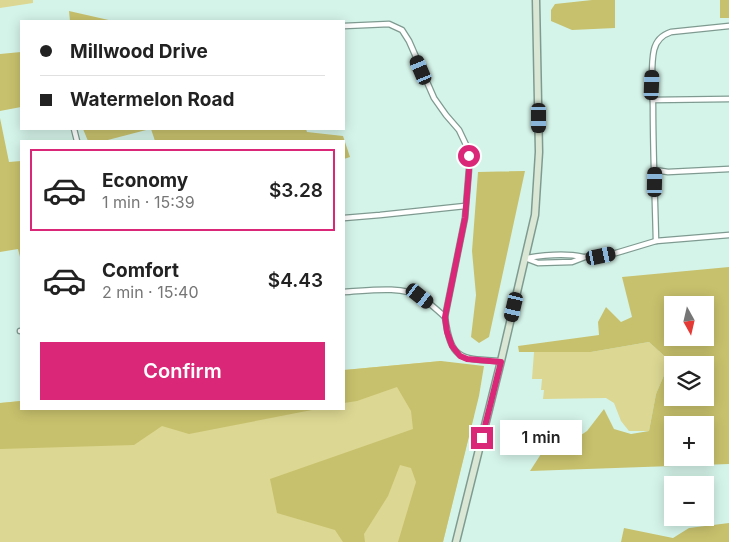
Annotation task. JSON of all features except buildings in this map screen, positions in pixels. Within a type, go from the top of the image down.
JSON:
[{"type":"main road","points":[[456,542],[501,362],[534,214],[539,152],[536,0]]},
{"type":"street","points":[[345,26],[389,24],[402,30],[434,98],[460,130],[468,149],[469,170],[464,224],[445,317],[452,346],[460,356],[467,359],[501,362]]},
{"type":"street","points":[[656,241],[652,78],[654,51],[665,34],[729,26]]},
{"type":"street","points":[[653,100],[729,99]]},
{"type":"street","points":[[655,170],[668,172],[729,169]]},
{"type":"street","points":[[345,218],[465,206]]},
{"type":"street","points":[[525,258],[572,255],[585,257],[616,253],[656,241],[729,235]]},
{"type":"street","points":[[345,292],[384,290],[406,292],[420,296],[445,317]]},
{"type":"shaded area","points":[[0,0],[33,0],[33,3],[0,8]]},
{"type":"shaded area","points":[[592,0],[615,0],[615,28],[572,30],[551,21],[551,10],[555,4]]},
{"type":"shaded area","points":[[720,0],[729,0],[729,18],[720,18]]},
{"type":"shaded area","points":[[69,11],[109,20],[70,20]]},
{"type":"shaded area","points":[[20,52],[20,107],[0,111],[0,54]]},
{"type":"shaded area","points":[[0,118],[9,162],[20,161],[20,257],[18,249],[0,252]]},
{"type":"shaded area","points":[[83,130],[146,130],[108,140],[88,140]]},
{"type":"shaded area","points":[[151,130],[306,130],[307,132],[343,136],[344,140],[155,140]]},
{"type":"shaded area","points":[[345,142],[350,157],[345,159]]},
{"type":"shaded area","points":[[525,171],[489,337],[479,343],[471,337],[476,295],[472,251],[478,172]]},
{"type":"shaded area","points":[[729,267],[729,464],[714,465],[714,416],[664,416],[664,466],[672,466],[530,471],[541,454],[560,449],[587,431],[604,409],[614,429],[631,434],[649,431],[656,394],[664,375],[664,406],[714,406],[714,356],[664,356],[649,342],[591,352],[519,352],[518,346],[599,335],[598,322],[606,307],[621,322],[632,317],[622,277]]},
{"type":"shaded area","points":[[649,342],[664,356],[664,375],[656,394],[649,431],[629,431],[621,421],[614,403],[606,398],[543,399],[544,390],[541,390],[542,379],[532,379],[534,352],[591,352]]},
{"type":"shaded area","points":[[441,361],[474,415],[443,542],[0,542],[0,403],[20,401],[20,410],[345,410],[345,370]]},
{"type":"shaded area","points":[[441,361],[484,366],[479,396],[443,542],[398,542],[416,482],[411,468],[400,465],[388,496],[364,534],[365,542],[343,542],[335,530],[277,513],[270,479],[413,429],[411,411],[397,387],[357,401],[345,403],[345,370]]},
{"type":"shaded area","points":[[20,401],[20,410],[312,410],[189,434],[162,426],[134,445],[0,449],[0,403]]},
{"type":"shaded area","points":[[729,523],[729,542],[621,542],[624,528],[673,538],[689,528]]},
{"type":"route","points":[[469,156],[465,218],[445,317],[447,332],[455,352],[467,359],[501,362],[482,438]]}]
